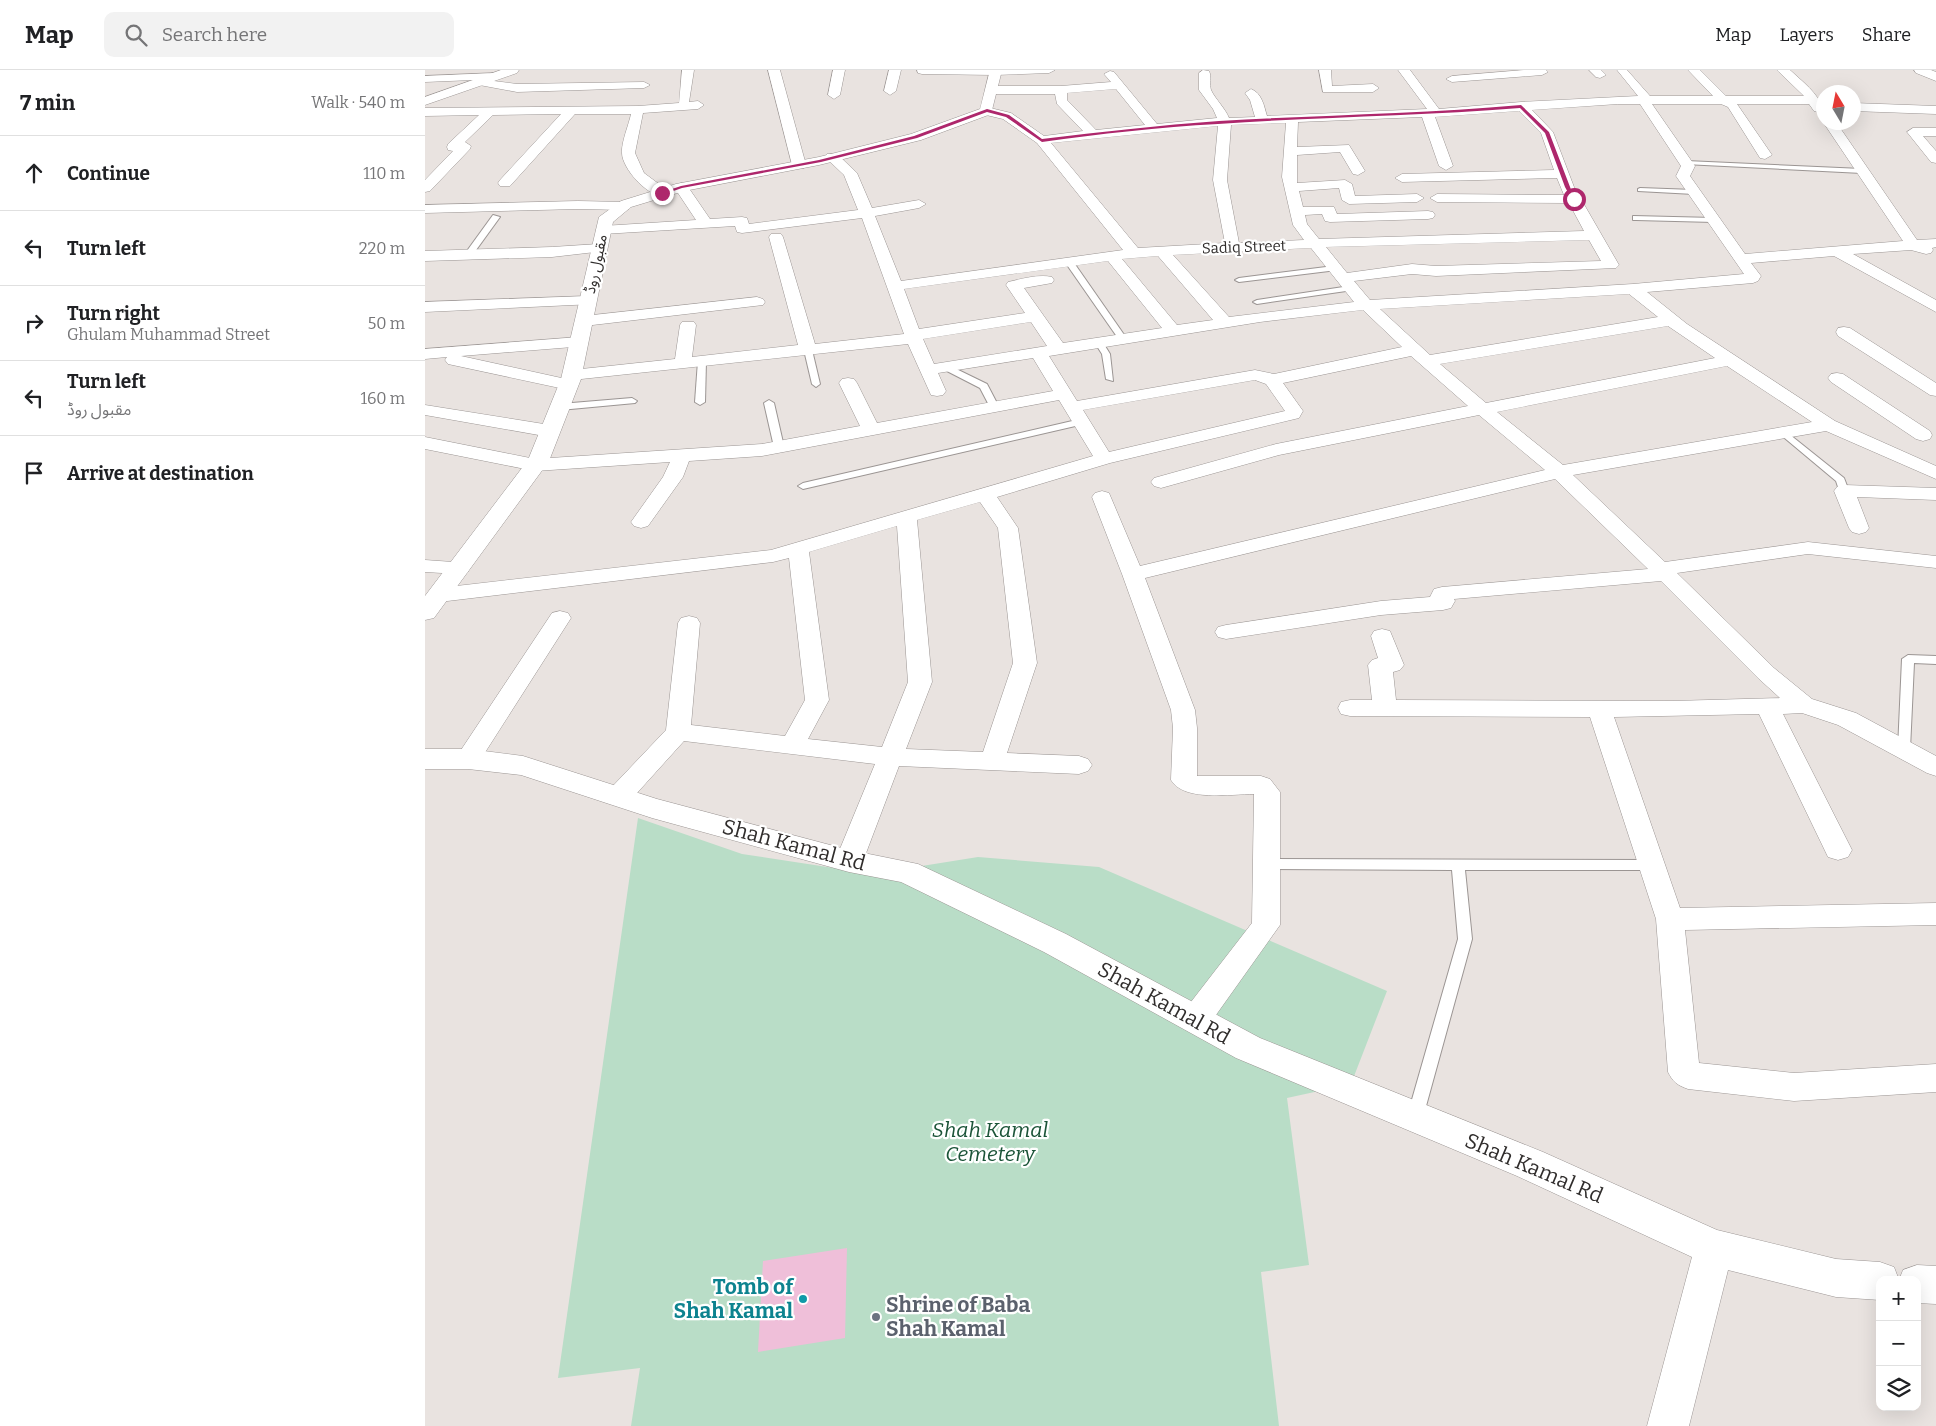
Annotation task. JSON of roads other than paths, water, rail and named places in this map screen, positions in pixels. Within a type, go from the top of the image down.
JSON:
[{"type":"street","points":[[425,102],[513,70]]},
{"type":"street","points":[[684,101],[688,70]]},
{"type":"street","points":[[774,70],[799,165]]},
{"type":"street","points":[[834,95],[839,70]]},
{"type":"street","points":[[890,91],[895,70]]},
{"type":"street","points":[[922,71],[1049,70]]},
{"type":"street","points":[[1325,70],[1327,90],[1373,88]]},
{"type":"street","points":[[1404,70],[1432,113],[1446,166]]},
{"type":"street","points":[[1448,74],[1542,72],[1540,70]]},
{"type":"street","points":[[1694,70],[1722,99],[1731,105],[1765,155]]},
{"type":"street","points":[[1783,70],[1806,90],[1816,102]]},
{"type":"street","points":[[1920,70],[1936,77]]},
{"type":"street","points":[[995,71],[987,111],[1007,116],[1042,140],[1134,253]]},
{"type":"street","points":[[927,370],[1225,323],[1366,305],[1633,289],[1753,278],[1742,259],[1683,176],[1688,166],[1646,100],[1622,71]]},
{"type":"street","points":[[1205,73],[1205,90],[1219,108],[1225,122],[1220,180],[1233,247]]},
{"type":"street","points":[[1110,74],[1153,128]]},
{"type":"street","points":[[1448,74],[1483,110]]},
{"type":"street","points":[[425,79],[496,76]]},
{"type":"street","points":[[478,82],[517,88],[644,85]]},
{"type":"street","points":[[991,90],[1061,90],[1119,85]]},
{"type":"street","points":[[1061,90],[1061,101],[1093,134]]},
{"type":"street","points":[[1251,93],[1256,99],[1262,121]]},
{"type":"street","points":[[1042,140],[1225,122],[1432,113],[1521,106],[1646,100],[1722,99],[1816,106]]},
{"type":"street","points":[[425,112],[638,110],[698,105]]},
{"type":"street","points":[[1342,278],[1412,269],[1436,271],[1611,265],[1574,199],[1562,174],[1547,132],[1521,106]]},
{"type":"street","points":[[1861,107],[1936,110]]},
{"type":"street","points":[[638,110],[628,153],[638,176],[662,193]]},
{"type":"street","points":[[505,183],[571,111]]},
{"type":"street","name":"مقبول روڈ","points":[[425,613],[535,465],[570,380],[605,220],[624,206],[681,187],[832,158],[915,137],[987,111]]},
{"type":"street","points":[[425,188],[465,146],[453,146],[489,112]]},
{"type":"street","points":[[1292,119],[1289,177],[1300,225],[1342,278],[1366,305],[1420,356],[1543,457],[1765,673],[1803,705]]},
{"type":"street","points":[[1834,130],[1913,244],[1936,255]]},
{"type":"street","points":[[1936,132],[1913,132],[1936,160]]},
{"type":"street","points":[[1291,150],[1344,148],[1358,171]]},
{"type":"street","points":[[832,158],[850,173],[913,337],[937,391]]},
{"type":"street","points":[[1402,178],[1562,174]]},
{"type":"street","points":[[1291,187],[1345,184],[1349,200],[1417,198]]},
{"type":"street","points":[[681,187],[706,224]]},
{"type":"street","points":[[1437,198],[1574,199]]},
{"type":"street","points":[[603,230],[742,221],[742,229],[867,214],[919,204]]},
{"type":"street","points":[[425,209],[539,205],[624,206]]},
{"type":"street","points":[[1296,210],[1329,210],[1331,218],[1428,215]]},
{"type":"street","name":"Sadiq Street","points":[[895,286],[1134,253],[1233,247],[1595,235]]},
{"type":"street","points":[[776,237],[808,350]]},
{"type":"street","points":[[1742,259],[1936,243]]},
{"type":"street","points":[[425,256],[599,248]]},
{"type":"street","points":[[1162,251],[1225,323]]},
{"type":"street","points":[[1836,251],[1936,307]]},
{"type":"street","points":[[1112,256],[1173,331]]},
{"type":"street","points":[[1058,349],[1015,285],[1078,275]]},
{"type":"street","points":[[1633,289],[1672,320],[1828,425],[1877,445],[1936,473]]},
{"type":"street","points":[[425,307],[588,301]]},
{"type":"street","points":[[584,321],[757,302]]},
{"type":"street","points":[[426,354],[570,380],[683,363],[913,337],[1036,316]]},
{"type":"street","points":[[1272,380],[1420,356],[1672,320]]},
{"type":"street","points":[[683,363],[688,325]]},
{"type":"street","points":[[1844,332],[1936,391]]},
{"type":"street","points":[[426,354],[579,342]]},
{"type":"street","points":[[1038,352],[1104,459]]},
{"type":"street","points":[[1161,482],[1277,450],[1730,360]]},
{"type":"street","points":[[425,443],[535,465],[762,450],[994,407],[1072,408],[1255,375],[1272,380],[1294,411],[1293,414],[1104,459],[773,556],[439,595]]},
{"type":"street","points":[[1837,378],[1930,433]]},
{"type":"street","points":[[848,383],[871,430]]},
{"type":"street","points":[[425,410],[549,431]]},
{"type":"street","points":[[1133,574],[1559,472],[1828,425]]},
{"type":"street","points":[[1877,445],[1930,433]]},
{"type":"street","points":[[641,522],[673,477],[682,455]]},
{"type":"street","points":[[1859,528],[1844,491],[1936,494]]},
{"type":"street","points":[[985,494],[1008,528],[1025,663],[992,762]]},
{"type":"street","points":[[1102,497],[1133,574],[1183,710],[1185,728],[1184,780],[1192,785],[1261,785],[1267,792],[1266,925],[1195,1020]]},
{"type":"street","points":[[849,861],[892,757],[920,682],[907,517]]},
{"type":"street","points":[[1226,632],[1381,608],[1443,603],[1444,601],[1440,596],[1442,594],[1663,572],[1808,548],[1936,562]]},
{"type":"street","points":[[792,746],[817,700],[798,549]]},
{"type":"street","points":[[425,566],[459,568]]},
{"type":"street","points":[[468,759],[560,618]]},
{"type":"street","points":[[619,796],[678,732],[689,623]]},
{"type":"street","points":[[1382,636],[1392,665],[1380,665],[1385,708]]},
{"type":"street","points":[[1350,708],[1599,708],[1803,705],[1847,719],[1936,767]]},
{"type":"street","points":[[1767,706],[1838,850]]},
{"type":"street","points":[[1599,708],[1669,919],[1684,1072],[1687,1075],[1794,1087],[1936,1078]]},
{"type":"street","points":[[678,732],[892,757],[1079,765]]},
{"type":"street","name":"Shah Kamal Rd","points":[[425,759],[468,759],[523,766],[652,808],[849,861],[907,872],[1055,943],[1248,1048],[1530,1164],[1714,1248],[1836,1278],[1876,1281]]},
{"type":"street","points":[[1669,919],[1936,914]]},
{"type":"street","points":[[1668,1426],[1714,1248]]},
{"type":"street","points":[[1921,1284],[1936,1285]]},
{"type":"lane","points":[[1686,163],[1862,171]]},
{"type":"lane","points":[[1640,190],[1694,192]]},
{"type":"lane","points":[[468,255],[496,217]]},
{"type":"lane","points":[[1636,218],[1714,220]]},
{"type":"lane","points":[[1069,262],[1123,339]]},
{"type":"lane","points":[[1239,280],[1342,278]]},
{"type":"lane","points":[[1257,302],[1342,278]]},
{"type":"lane","points":[[1099,343],[1107,354],[1110,379]]},
{"type":"lane","points":[[808,350],[816,384]]},
{"type":"lane","points":[[700,402],[703,361]]},
{"type":"lane","points":[[946,367],[984,386],[994,407]]},
{"type":"lane","points":[[559,407],[632,401]]},
{"type":"lane","points":[[769,404],[779,447]]},
{"type":"lane","points":[[803,486],[1072,408]]},
{"type":"lane","points":[[1784,432],[1841,480],[1844,491]]},
{"type":"lane","points":[[1904,749],[1908,658],[1936,660]]},
{"type":"lane","points":[[1265,864],[1651,865]]},
{"type":"lane","points":[[1415,1117],[1465,939],[1458,865]]},
{"type":"place","name":"Tomb of Shah Kamal","points":[[803,1299]]},
{"type":"place","name":"Shrine of Baba Shah Kamal","points":[[876,1317]]},
{"type":"park label","name":"Shah Kamal Cemetery","points":[[990,1142]]}]
